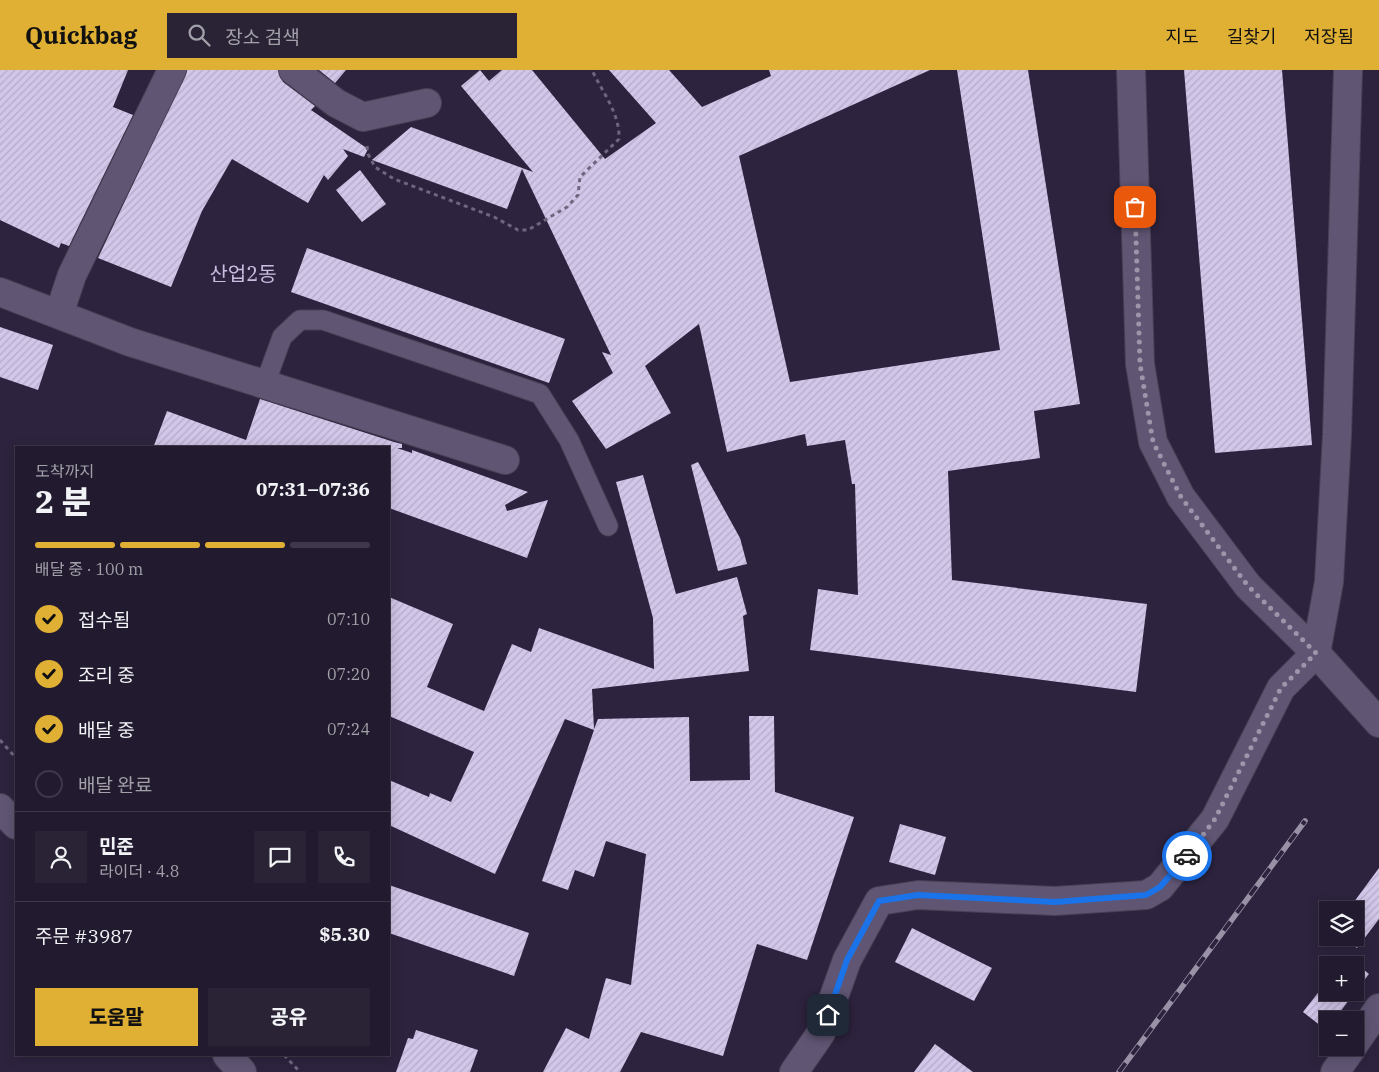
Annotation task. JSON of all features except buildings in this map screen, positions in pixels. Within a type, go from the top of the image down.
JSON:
[{"type":"street","points":[[59,314],[72,275],[172,70]]},
{"type":"street","points":[[293,70],[336,103],[363,117],[427,103]]},
{"type":"street","points":[[1132,70],[1140,364],[1153,442],[1181,497],[1248,586],[1316,653],[1379,723]]},
{"type":"street","points":[[794,1072],[821,1033],[847,960],[879,901],[918,895],[1055,902],[1146,895],[1160,887],[1215,819],[1281,688],[1316,653],[1329,582],[1337,435],[1348,70]]},
{"type":"street","points":[[0,292],[130,342],[506,460]]},
{"type":"street","points":[[0,808],[15,824]]},
{"type":"street","points":[[1364,1030],[1379,1008]]},
{"type":"street","points":[[228,1056],[242,1072]]},
{"type":"street","points":[[1335,1072],[1346,1056]]},
{"type":"lane","points":[[265,384],[282,338],[300,320],[324,320],[540,394],[569,440],[608,526]]},
{"type":"path","points":[[363,117],[368,154],[375,167],[394,179],[494,217],[518,230],[528,230],[567,207],[578,195],[580,177],[619,138],[619,128],[612,107],[592,70]]},
{"type":"path","points":[[0,740],[15,757]]},
{"type":"path","points":[[285,1056],[300,1072]]},
{"type":"railway","points":[[1119,1072],[1305,821]]},
{"type":"way so far","points":[[1135,207],[1140,364],[1153,442],[1181,497],[1248,586],[1316,653],[1281,688],[1215,819],[1187,856]]},
{"type":"district","name":"산업2동","points":[[243,273]]},
{"type":"route","points":[[828,1015],[847,960],[879,901],[918,895],[1055,902],[1146,895],[1160,887],[1187,856]]}]
